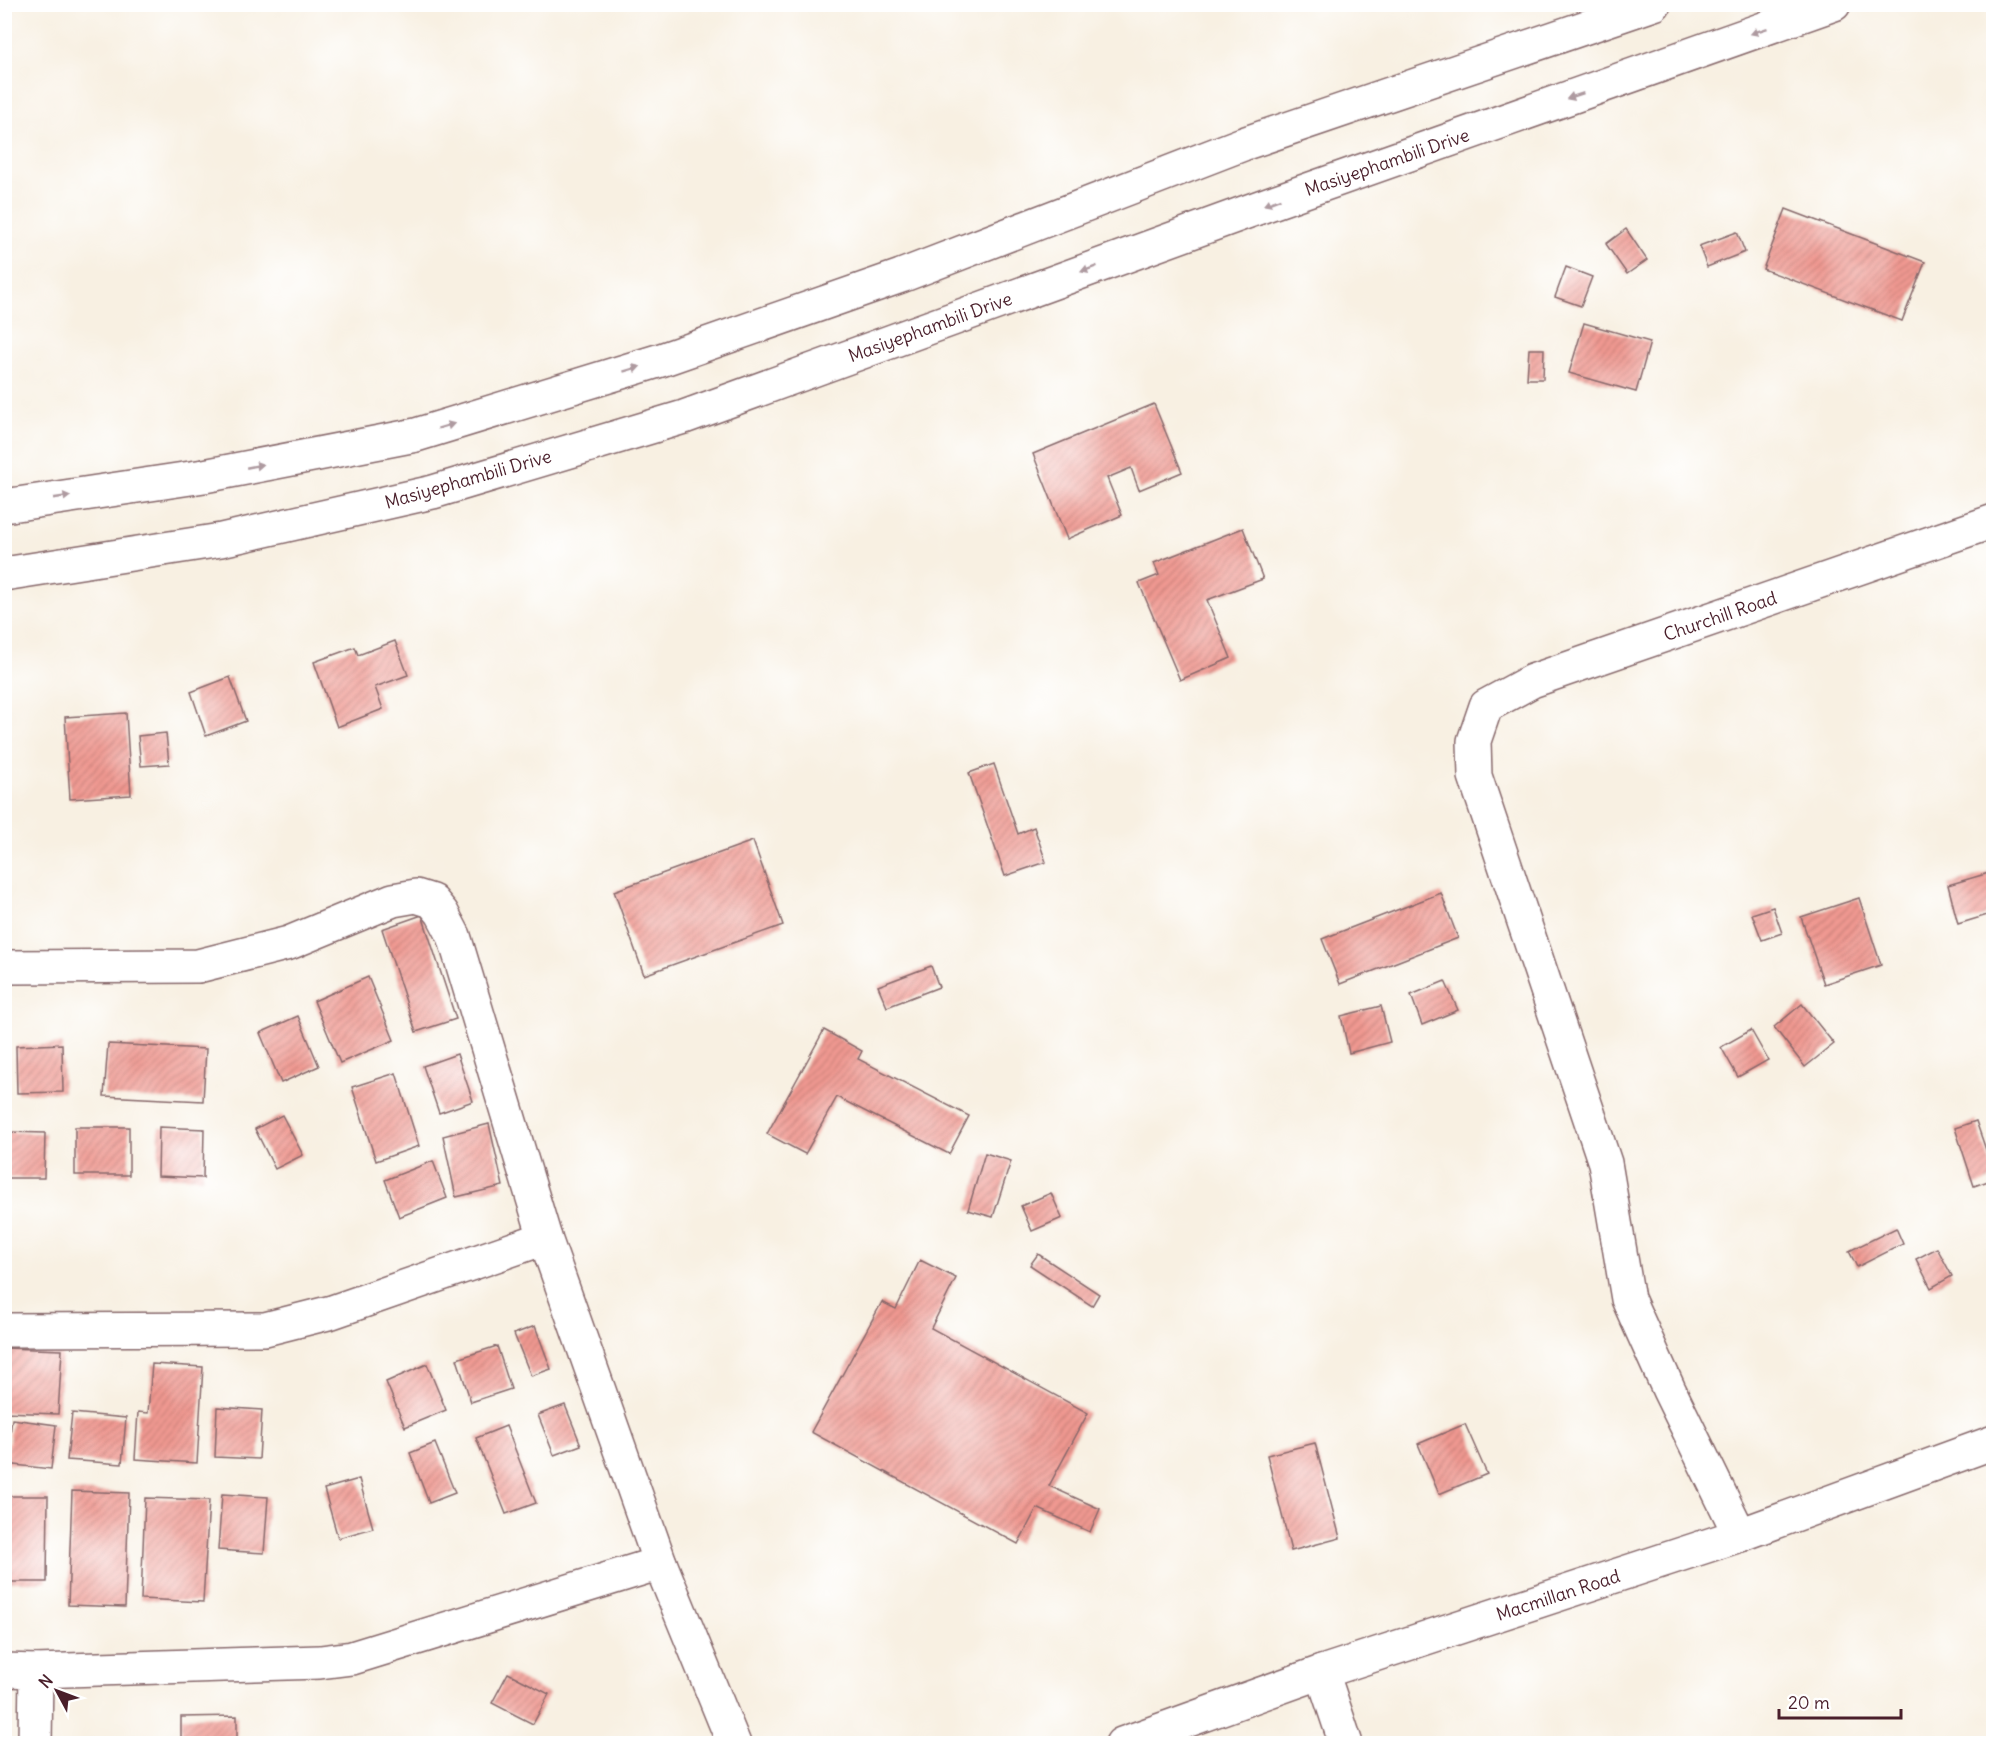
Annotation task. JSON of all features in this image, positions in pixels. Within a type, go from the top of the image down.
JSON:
[{"type":"street","points":[[4,506],[204,476],[416,435],[661,360],[901,276],[1243,144],[1654,4]]},
{"type":"street","name":"Masiyephambili Drive","points":[[4,574],[220,540],[434,492],[684,417],[1282,199],[1834,4]]},
{"type":"street","name":"Churchill Road","points":[[1740,1535],[1669,1390],[1628,1299],[1605,1163],[1475,776],[1474,741],[1485,706],[1532,681],[1994,521]]},
{"type":"street","points":[[4,967],[198,966],[289,943],[393,900],[416,896],[432,901],[442,913],[454,936],[545,1238],[660,1563],[734,1743]]},
{"type":"street","points":[[4,1330],[265,1329],[332,1312],[545,1238]]},
{"type":"street","name":"Macmillan Road","points":[[1122,1743],[1322,1672],[1740,1535],[1994,1442]]},
{"type":"street","points":[[35,1743],[20,1670],[320,1662],[352,1658],[660,1563]]},
{"type":"street","points":[[1322,1672],[1346,1743]]},
{"type":"building","points":[[1786,209],[1925,262],[1902,321],[1763,269]]},
{"type":"building","points":[[1626,229],[1647,260],[1627,274],[1606,244]]},
{"type":"building","points":[[1737,232],[1745,252],[1707,267],[1699,246]]},
{"type":"building","points":[[1566,267],[1592,277],[1581,306],[1555,297]]},
{"type":"building","points":[[1584,323],[1650,342],[1636,392],[1569,373]]},
{"type":"building","points":[[1529,349],[1544,349],[1543,379],[1527,379]]},
{"type":"building","points":[[1154,404],[1182,472],[1139,490],[1131,468],[1107,478],[1122,515],[1067,539],[1033,454]]},
{"type":"building","points":[[1243,528],[1263,579],[1207,600],[1231,658],[1180,680],[1139,583],[1159,575],[1154,563]]},
{"type":"building","points":[[395,641],[408,675],[375,687],[383,709],[337,727],[314,662],[355,647],[358,655]]},
{"type":"building","points":[[230,677],[246,721],[206,736],[191,692]]},
{"type":"building","points":[[126,713],[131,795],[70,799],[65,717]]},
{"type":"building","points":[[166,733],[169,764],[141,766],[138,736]]},
{"type":"building","points":[[994,764],[1018,834],[1034,827],[1046,862],[1005,876],[969,773]]},
{"type":"building","points":[[753,841],[783,925],[644,975],[614,891]]},
{"type":"building","points":[[1992,872],[1994,913],[1958,924],[1948,885]]},
{"type":"building","points":[[1441,893],[1458,938],[1340,984],[1322,939]]},
{"type":"building","points":[[1859,898],[1881,965],[1824,984],[1801,917]]},
{"type":"building","points":[[1773,907],[1782,933],[1762,940],[1752,914]]},
{"type":"building","points":[[422,915],[456,1019],[416,1032],[382,929]]},
{"type":"building","points":[[931,966],[939,987],[887,1007],[878,986]]},
{"type":"building","points":[[368,977],[394,1040],[340,1063],[314,1001]]},
{"type":"building","points":[[1445,981],[1458,1010],[1422,1025],[1411,995]]},
{"type":"building","points":[[1802,1004],[1834,1044],[1805,1067],[1774,1027]]},
{"type":"building","points":[[1381,1006],[1390,1042],[1349,1053],[1341,1016]]},
{"type":"building","points":[[298,1016],[319,1066],[281,1083],[260,1033]]},
{"type":"building","points":[[824,1030],[862,1051],[858,1059],[969,1116],[949,1154],[837,1097],[805,1154],[767,1134]]},
{"type":"building","points":[[1751,1030],[1768,1060],[1738,1077],[1721,1047]]},
{"type":"building","points":[[62,1044],[63,1092],[17,1093],[16,1046]]},
{"type":"building","points":[[108,1044],[206,1049],[203,1101],[104,1096]]},
{"type":"building","points":[[457,1054],[473,1101],[439,1113],[423,1066]]},
{"type":"building","points":[[396,1073],[419,1146],[376,1161],[352,1087]]},
{"type":"building","points":[[282,1115],[303,1155],[275,1169],[255,1129]]},
{"type":"building","points":[[1976,1121],[1994,1179],[1974,1186],[1955,1128]]},
{"type":"building","points":[[489,1124],[503,1186],[456,1197],[443,1136]]},
{"type":"building","points":[[75,1127],[129,1127],[129,1175],[75,1175]]},
{"type":"building","points":[[159,1127],[204,1129],[203,1178],[158,1176]]},
{"type":"building","points":[[8,1132],[45,1133],[44,1178],[6,1178]]},
{"type":"building","points":[[985,1153],[1011,1161],[993,1217],[968,1210]]},
{"type":"building","points":[[433,1161],[447,1198],[399,1217],[385,1180]]},
{"type":"building","points":[[1051,1193],[1062,1218],[1032,1231],[1021,1206]]},
{"type":"building","points":[[1896,1228],[1903,1244],[1857,1267],[1849,1251]]},
{"type":"building","points":[[1937,1248],[1952,1276],[1931,1288],[1916,1259]]},
{"type":"building","points":[[1038,1254],[1099,1294],[1092,1306],[1030,1265]]},
{"type":"building","points":[[920,1260],[956,1278],[931,1328],[1088,1413],[1049,1486],[1100,1509],[1090,1532],[1037,1508],[1018,1544],[811,1432],[882,1302],[896,1309]]},
{"type":"building","points":[[535,1326],[551,1369],[531,1376],[514,1334]]},
{"type":"building","points":[[497,1346],[511,1389],[471,1402],[457,1359]]},
{"type":"building","points":[[4,1348],[62,1350],[58,1414],[4,1412]]},
{"type":"building","points":[[152,1364],[203,1367],[197,1463],[135,1459],[138,1412],[148,1413]]},
{"type":"building","points":[[427,1364],[446,1410],[405,1427],[386,1382]]},
{"type":"building","points":[[565,1405],[581,1445],[554,1455],[538,1415]]},
{"type":"building","points":[[217,1407],[262,1410],[259,1459],[215,1457]]},
{"type":"building","points":[[72,1413],[126,1418],[122,1464],[67,1460]]},
{"type":"building","points":[[12,1419],[56,1425],[51,1469],[6,1464]]},
{"type":"building","points":[[1465,1424],[1487,1474],[1439,1494],[1418,1444]]},
{"type":"building","points":[[506,1426],[536,1503],[506,1514],[476,1438]]},
{"type":"building","points":[[435,1443],[455,1493],[429,1503],[410,1453]]},
{"type":"building","points":[[1315,1443],[1340,1538],[1291,1551],[1267,1455]]},
{"type":"building","points":[[359,1479],[373,1528],[338,1538],[324,1489]]},
{"type":"building","points":[[72,1491],[129,1493],[125,1607],[68,1605]]},
{"type":"building","points":[[222,1494],[268,1497],[264,1553],[218,1550]]},
{"type":"building","points":[[5,1496],[48,1496],[47,1582],[5,1582]]},
{"type":"building","points":[[145,1498],[209,1500],[203,1602],[141,1599]]},
{"type":"building","points":[[508,1673],[549,1694],[533,1724],[492,1703]]},
{"type":"building","points":[[237,1716],[237,1744],[181,1744],[181,1717]]}]
